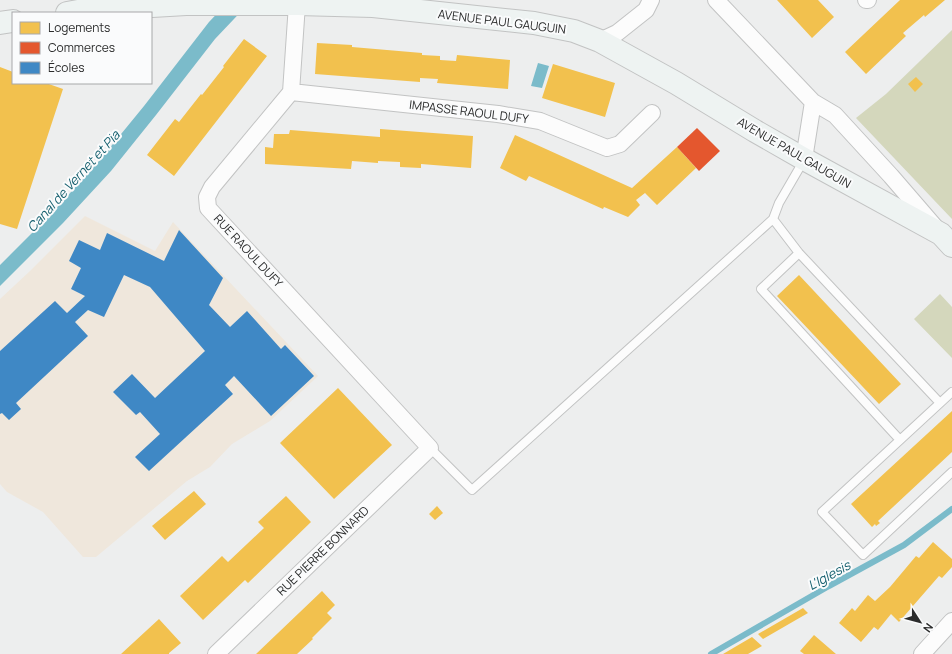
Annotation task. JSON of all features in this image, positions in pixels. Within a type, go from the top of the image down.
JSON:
[{"type":"street","points":[[600,41],[617,33],[646,10],[651,0]]},
{"type":"street","points":[[716,0],[814,102],[835,115],[947,240]]},
{"type":"street","name":"AVENUE PAUL GAUGUIN","points":[[73,12],[186,2],[373,6],[534,24],[574,31],[600,41],[676,83],[804,160],[947,240]]},
{"type":"street","points":[[291,92],[297,4]]},
{"type":"street","points":[[0,24],[12,21]]},
{"type":"street","name":"IMPASSE RAOUL DUFY","points":[[291,92],[498,114],[540,121],[607,148],[620,144],[652,113]]},
{"type":"street","name":"RUE RAOUL DUFY","points":[[291,92],[212,187],[207,197],[208,208],[430,448]]},
{"type":"street","points":[[804,160],[814,102]]},
{"type":"street","name":"RUE PIERRE BONNARD","points":[[216,654],[430,448]]},
{"type":"street","points":[[922,654],[952,621]]},
{"type":"lane","points":[[430,448],[472,490],[773,219],[779,203],[804,160]]},
{"type":"lane","points":[[773,219],[799,253],[940,403]]},
{"type":"lane","points":[[799,253],[761,289],[900,440]]},
{"type":"lane","points":[[952,392],[822,512],[862,555],[952,472]]},
{"type":"shaded area","points":[[85,216],[155,251],[173,222],[318,376],[270,421],[232,444],[210,467],[187,481],[96,557],[83,557],[43,512],[7,492],[0,484],[0,299]]},
{"type":"green space","points":[[952,30],[952,219],[856,118],[886,94]]},
{"type":"green space","points":[[940,294],[952,307],[952,358],[914,319]]},
{"type":"water","name":"Canal de Vernet et Pia","points":[[230,0],[252,0],[215,39],[111,171],[63,223],[0,286],[0,265],[52,213],[99,161],[209,22]]},
{"type":"water","points":[[538,63],[549,66],[542,88],[531,86]]},
{"type":"building: Logements","points":[[777,0],[818,0],[834,17],[812,38]]},
{"type":"building: Logements","points":[[900,0],[945,0],[903,33],[906,36],[866,74],[845,52]]},
{"type":"building: Logements","points":[[244,39],[267,56],[174,176],[147,155],[175,119],[179,122],[201,94],[202,95]]},
{"type":"building: Logements","points":[[317,43],[352,45],[352,47],[422,53],[422,55],[440,56],[440,60],[456,61],[457,55],[510,60],[508,89],[437,83],[438,79],[420,78],[420,82],[315,74]]},
{"type":"building: Logements","points":[[553,64],[615,83],[605,117],[542,98]]},
{"type":"building: Logements","points":[[0,67],[12,72],[12,84],[49,84],[63,89],[17,229],[0,224]]},
{"type":"building: Logements","points":[[916,77],[923,84],[915,92],[908,84]]},
{"type":"building: Logements","points":[[380,129],[473,136],[471,168],[421,164],[421,168],[400,167],[400,162],[378,161],[378,163],[352,161],[351,169],[265,164],[265,147],[273,148],[274,134],[289,134],[290,130],[380,137]]},
{"type":"building: Logements","points":[[515,135],[632,188],[677,147],[696,168],[657,205],[645,193],[636,200],[640,205],[628,217],[604,207],[603,209],[529,176],[526,181],[500,168]]},
{"type":"building: Logements","points":[[799,275],[901,384],[879,404],[777,296]]},
{"type":"building: Logements","points":[[338,388],[392,445],[334,499],[280,443]]},
{"type":"building: Logements","points":[[952,411],[952,452],[878,521],[880,523],[876,526],[875,524],[872,527],[851,504]]},
{"type":"building: Logements","points":[[194,491],[206,504],[165,540],[152,526]]},
{"type":"building: Logements","points":[[286,496],[311,522],[248,583],[245,580],[203,620],[180,596],[222,556],[228,562],[264,528],[258,522]]},
{"type":"building: Logements","points":[[437,506],[443,513],[435,520],[429,514]]},
{"type":"building: Logements","points":[[933,542],[952,559],[952,567],[942,578],[939,576],[899,622],[891,614],[878,630],[874,627],[861,642],[839,623],[852,608],[855,611],[868,595],[875,601],[890,587],[916,556],[919,558]]},
{"type":"building: Logements","points":[[322,591],[335,605],[327,613],[332,618],[312,638],[313,639],[297,654],[256,654]]},
{"type":"building: Logements","points":[[803,608],[808,613],[763,639],[758,634]]},
{"type":"building: Logements","points":[[159,619],[181,643],[169,654],[121,654]]},
{"type":"building: Logements","points":[[814,635],[836,654],[804,654],[800,651]]},
{"type":"building: Logements","points":[[752,637],[762,646],[748,654],[723,654]]},
{"type":"building: Commerces","points":[[697,128],[720,151],[699,171],[677,147]]},
{"type":"building: Écoles","points":[[179,230],[223,278],[209,305],[230,327],[247,311],[281,349],[285,345],[314,376],[271,416],[234,376],[225,385],[233,394],[149,471],[135,457],[160,434],[140,412],[136,415],[113,392],[132,374],[155,398],[205,351],[150,287],[124,275],[104,317],[88,310],[75,322],[88,336],[16,403],[21,409],[9,420],[2,413],[0,414],[0,351],[55,301],[67,313],[85,296],[71,289],[81,268],[69,261],[79,240],[100,250],[107,233],[164,261]]},
{"type":"waterway","name":"L'Iglesis","points":[[711,654],[904,545],[952,509]]}]
